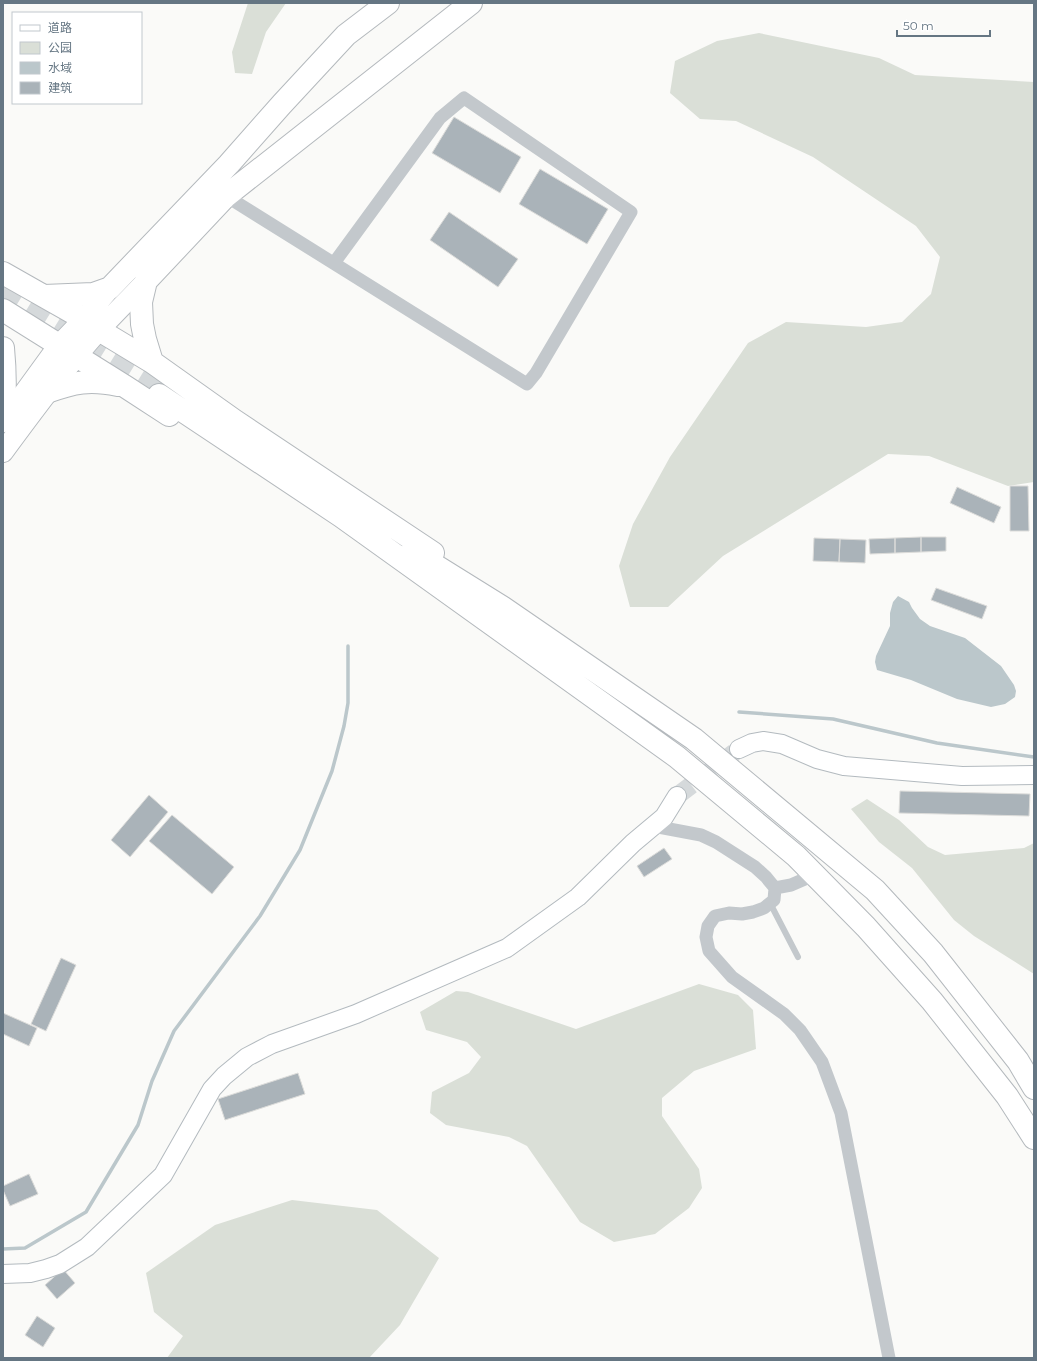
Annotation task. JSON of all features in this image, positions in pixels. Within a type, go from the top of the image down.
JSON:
[{"type":"highway","points":[[44,296],[93,294],[110,288],[229,164],[346,35],[388,3]]},
{"type":"highway","points":[[152,362],[142,324],[141,302],[146,281],[226,196],[469,4]]},
{"type":"highway","points":[[3,274],[44,296],[152,362],[236,421],[451,565],[496,615],[677,757],[796,856],[866,927],[932,1001],[1007,1096],[1034,1138]]},
{"type":"highway","points":[[3,310],[126,386],[407,573],[496,615]]},
{"type":"highway","points":[[3,348],[5,369],[5,399],[3,412]]},
{"type":"highway","points":[[47,392],[79,383],[100,381],[126,386]]},
{"type":"highway","points":[[160,389],[341,516],[694,739],[875,890],[934,953],[1018,1061],[1034,1088]]},
{"type":"main road","points":[[3,422],[92,325],[146,281]]},
{"type":"main road","points":[[92,325],[110,288]]},
{"type":"main road","points":[[3,452],[47,392],[68,351]]},
{"type":"street","points":[[226,196],[527,384],[536,374],[631,212],[464,98],[440,118],[334,263]]},
{"type":"street","points":[[739,749],[752,743],[763,741],[782,744],[817,759],[844,766],[962,776],[1034,775]]},
{"type":"street","points":[[3,1274],[30,1273],[46,1269],[60,1264],[87,1247],[163,1176],[212,1089],[224,1076],[247,1057],[272,1044],[356,1014],[506,948],[578,897],[634,843],[664,817],[677,796]]},
{"type":"street","points":[[653,826],[701,835],[716,842],[755,867],[775,888],[774,900],[764,908],[754,912],[742,914],[729,912],[715,916],[708,926],[706,937],[709,951],[732,977],[784,1014],[800,1030],[822,1062],[841,1113],[889,1358]]},
{"type":"street","points":[[775,888],[791,885],[814,875]]},
{"type":"lane","points":[[770,903],[798,957]]},
{"type":"green space","points":[[248,3],[286,3],[266,32],[252,74],[235,73],[232,52]]},
{"type":"green space","points":[[759,33],[879,58],[915,75],[1034,82],[1034,482],[1008,486],[929,456],[888,454],[723,556],[668,607],[630,607],[619,566],[633,524],[670,457],[748,343],[786,322],[866,327],[902,322],[931,294],[940,257],[916,226],[813,157],[736,121],[700,119],[670,93],[675,61],[717,41]]},
{"type":"green space","points":[[867,799],[899,820],[928,847],[945,855],[1024,848],[1034,843],[1034,974],[974,936],[954,920],[912,868],[879,842],[851,809]]},
{"type":"green space","points":[[699,984],[738,995],[753,1010],[756,1049],[694,1071],[662,1098],[662,1116],[699,1169],[702,1188],[689,1208],[655,1234],[614,1242],[580,1222],[527,1146],[509,1137],[446,1125],[430,1113],[432,1092],[469,1073],[481,1057],[467,1042],[426,1030],[420,1012],[456,991],[468,992],[576,1029]]},
{"type":"green space","points":[[292,1200],[377,1210],[439,1258],[400,1325],[369,1358],[167,1358],[183,1336],[154,1312],[146,1273],[215,1225]]},
{"type":"water","points":[[898,596],[909,602],[920,619],[930,626],[965,638],[1001,666],[1014,685],[1016,691],[1015,697],[1005,704],[991,707],[957,699],[911,680],[877,670],[875,662],[876,656],[890,626],[890,613],[893,602]]},
{"type":"building","points":[[454,117],[521,157],[500,193],[432,153]]},
{"type":"building","points":[[540,169],[608,209],[587,244],[519,204]]},
{"type":"building","points":[[449,212],[518,259],[498,287],[430,240]]},
{"type":"building","points":[[1010,486],[1028,486],[1029,531],[1010,531]]},
{"type":"building","points":[[957,487],[1001,507],[994,523],[950,503]]},
{"type":"building","points":[[921,537],[946,537],[946,551],[921,552]]},
{"type":"building","points":[[921,537],[921,552],[895,553],[895,538]]},
{"type":"building","points":[[814,538],[840,539],[839,562],[813,561]]},
{"type":"building","points":[[895,538],[895,553],[870,554],[869,539]]},
{"type":"building","points":[[840,539],[866,540],[865,563],[839,562]]},
{"type":"building","points":[[936,588],[987,606],[982,619],[931,600]]},
{"type":"building","points":[[900,791],[1030,794],[1029,816],[899,813]]},
{"type":"building","points":[[149,795],[168,812],[130,857],[111,840]]},
{"type":"building","points":[[172,815],[234,867],[212,894],[149,841]]},
{"type":"building","points":[[664,848],[672,859],[644,877],[637,866]]},
{"type":"building","points":[[61,958],[76,965],[46,1031],[31,1024]]},
{"type":"building","points":[[3,1013],[37,1028],[29,1046],[3,1034]]},
{"type":"building","points":[[298,1073],[305,1094],[225,1120],[218,1099]]},
{"type":"building","points":[[29,1174],[38,1194],[10,1206],[3,1190],[3,1186]]},
{"type":"building","points":[[63,1269],[75,1283],[57,1299],[45,1285]]},
{"type":"building","points":[[37,1316],[55,1328],[43,1347],[25,1335]]},
{"type":"waterway","points":[[3,1249],[25,1248],[86,1212],[138,1125],[152,1081],[174,1031],[260,916],[300,850],[332,771],[344,726],[348,703],[348,646]]},
{"type":"waterway","points":[[739,712],[833,719],[937,743],[1034,757]]},
{"type":"tunnel","points":[[3,285],[162,383]]},
{"type":"tunnel","points":[[677,796],[739,749]]}]
